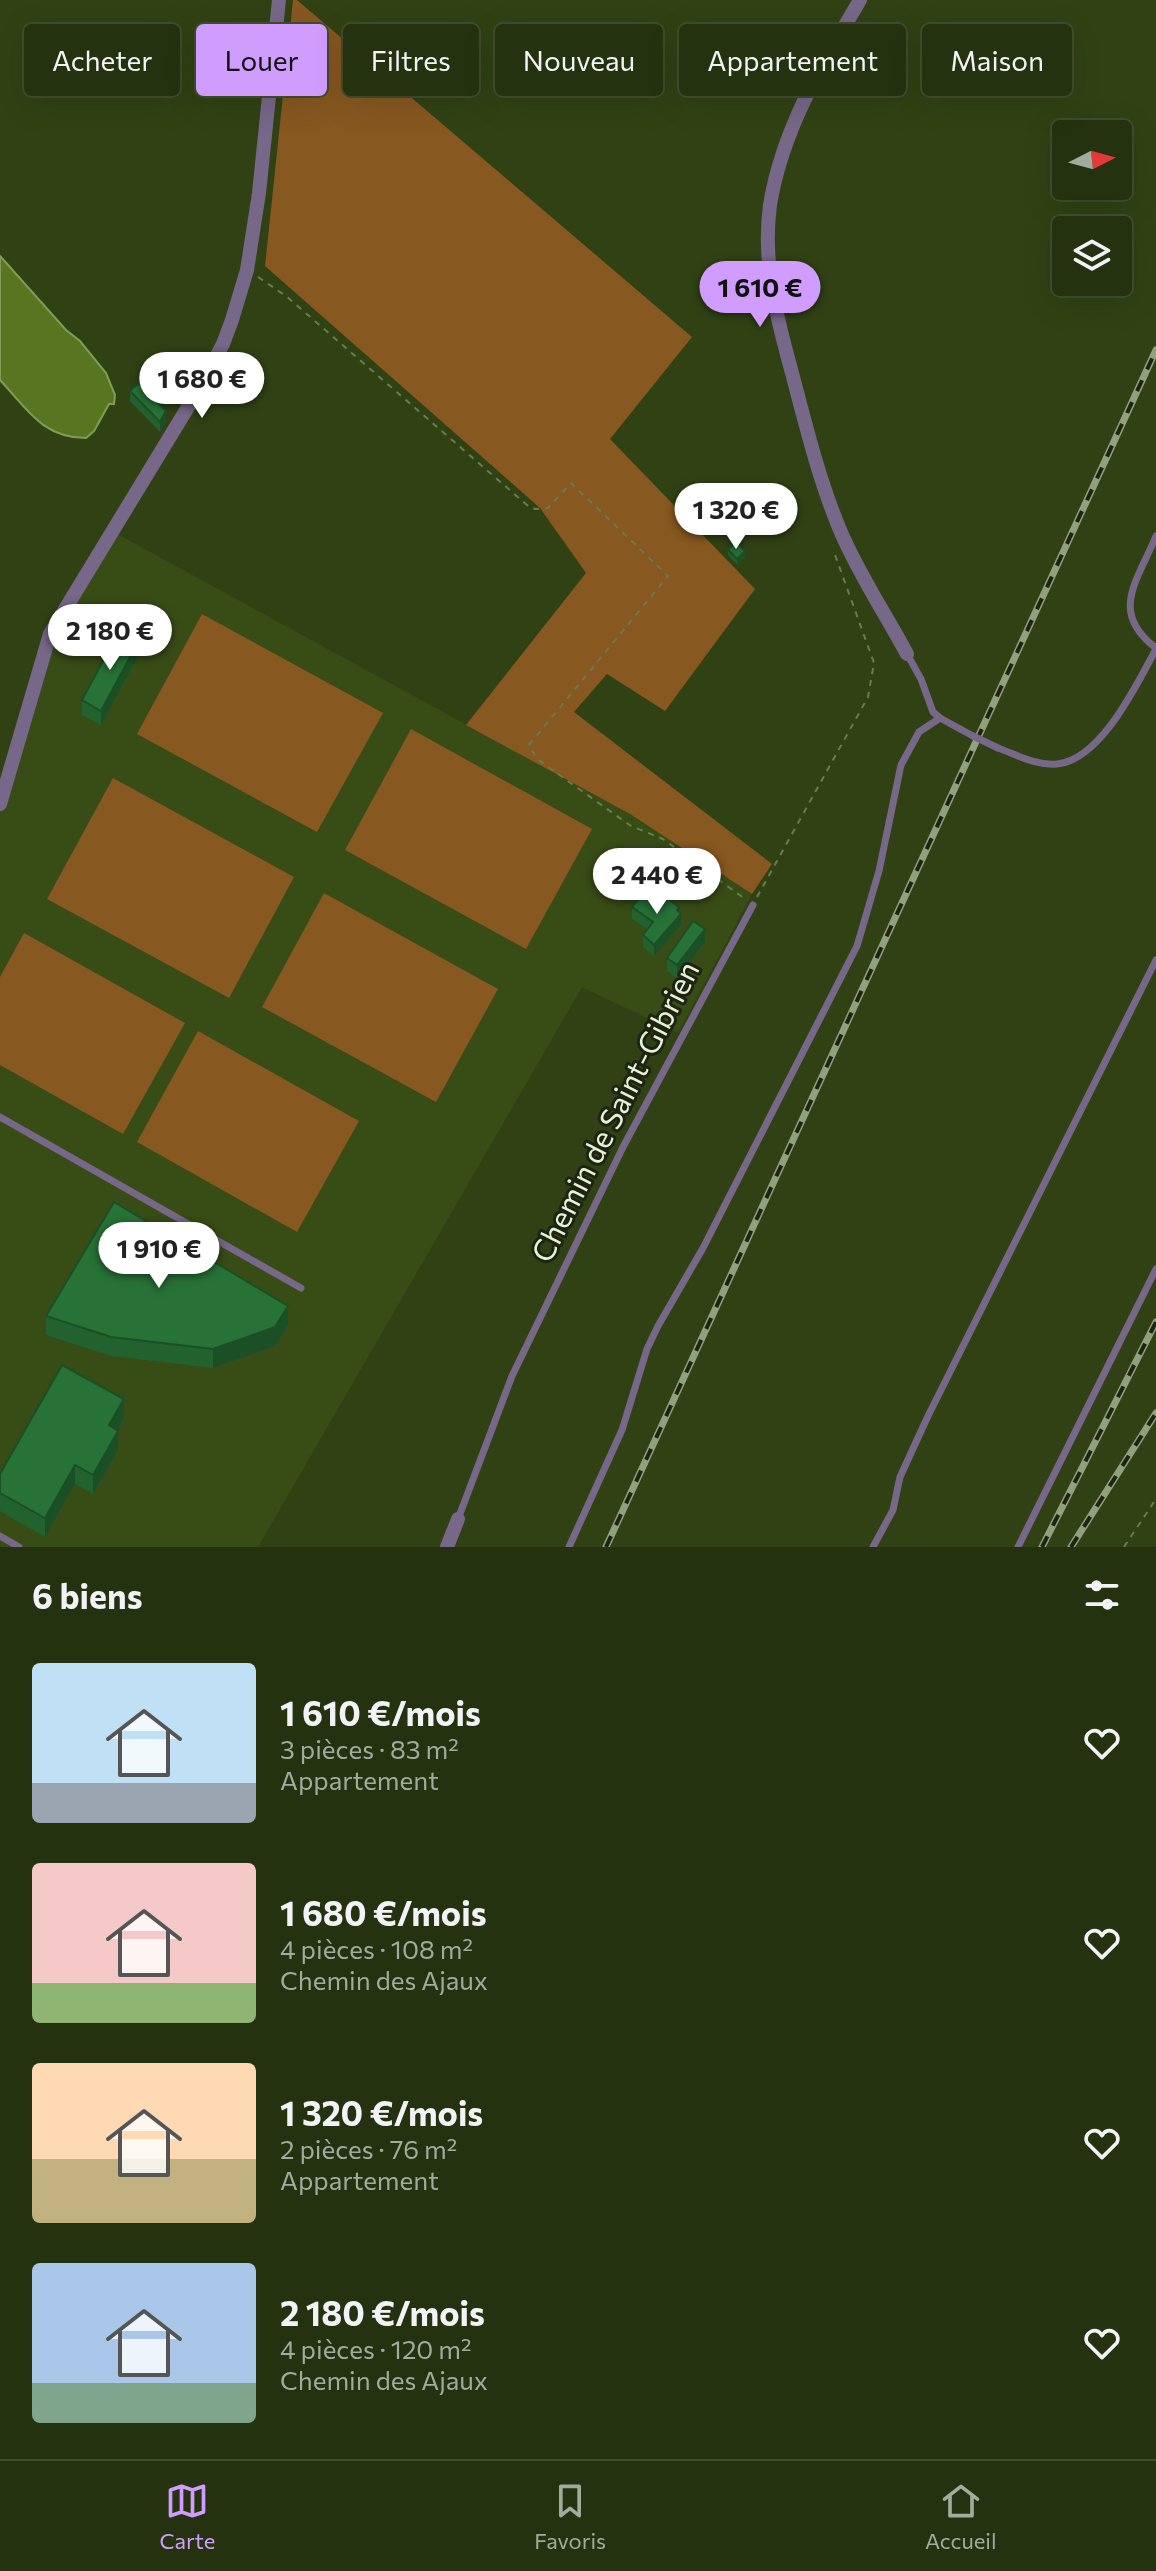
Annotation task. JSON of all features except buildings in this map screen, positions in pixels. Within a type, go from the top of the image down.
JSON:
[{"type":"street","points":[[0,804],[50,634],[199,389],[223,344],[247,270],[259,193],[279,0]]},
{"type":"street","points":[[860,0],[805,97],[785,149],[771,203],[767,249],[777,319],[820,474],[851,553],[907,654]]},
{"type":"street","name":"Chemin de Saint-Gibrien","points":[[447,1547],[458,1519]]},
{"type":"lane","points":[[907,654],[921,679],[933,712],[940,718],[998,748],[1040,763],[1068,762],[1079,758],[1101,737],[1156,649],[1142,637],[1129,616],[1129,606],[1156,536]]},
{"type":"lane","points":[[569,1547],[622,1430],[647,1349],[658,1326],[703,1248],[857,946],[879,871],[901,765],[919,732],[940,718]]},
{"type":"lane","name":"Chemin de Saint-Gibrien","points":[[458,1519],[519,1362],[623,1147],[753,905]]},
{"type":"lane","points":[[873,1547],[893,1510],[900,1477],[942,1388],[1156,960]]},
{"type":"lane","points":[[0,1117],[301,1288]]},
{"type":"lane","points":[[1018,1547],[1156,1269]]},
{"type":"lane","points":[[0,1536],[19,1547]]},
{"type":"path","points":[[247,270],[286,296],[527,505],[535,509],[548,508],[571,483],[668,576],[529,745],[537,759],[631,826],[663,839],[753,905],[868,697],[874,663],[832,548]]},
{"type":"path","points":[[1124,1547],[1156,1499]]},
{"type":"shaded area","points":[[293,0],[297,0],[325,24],[290,24]]},
{"type":"shaded area","points":[[327,26],[343,39],[343,96],[410,96],[692,337],[610,439],[755,589],[665,711],[607,674],[574,712],[772,864],[752,894],[630,814],[466,725],[586,573],[540,508],[265,266],[283,96],[327,96]]},
{"type":"shaded area","points":[[0,256],[106,373],[115,395],[114,404],[109,404],[94,431],[86,438],[71,437],[47,428],[0,380]]},
{"type":"shaded area","points":[[110,530],[630,814],[752,894],[678,1033],[582,987],[258,1547],[0,1547],[0,812],[46,655]]},
{"type":"shaded area","points":[[202,614],[383,713],[317,832],[137,734]]},
{"type":"shaded area","points":[[411,729],[592,829],[526,949],[345,850]]},
{"type":"shaded area","points":[[113,778],[294,877],[229,998],[47,899]]},
{"type":"shaded area","points":[[324,893],[498,989],[436,1102],[262,1007]]},
{"type":"shaded area","points":[[24,933],[185,1023],[123,1134],[0,1065],[0,977]]},
{"type":"shaded area","points":[[198,1031],[359,1121],[297,1232],[137,1142]]},
{"type":"railway","points":[[606,1547],[1156,350]]},
{"type":"railway","points":[[1042,1547],[1156,1322]]},
{"type":"railway","points":[[1071,1547],[1156,1413]]}]
